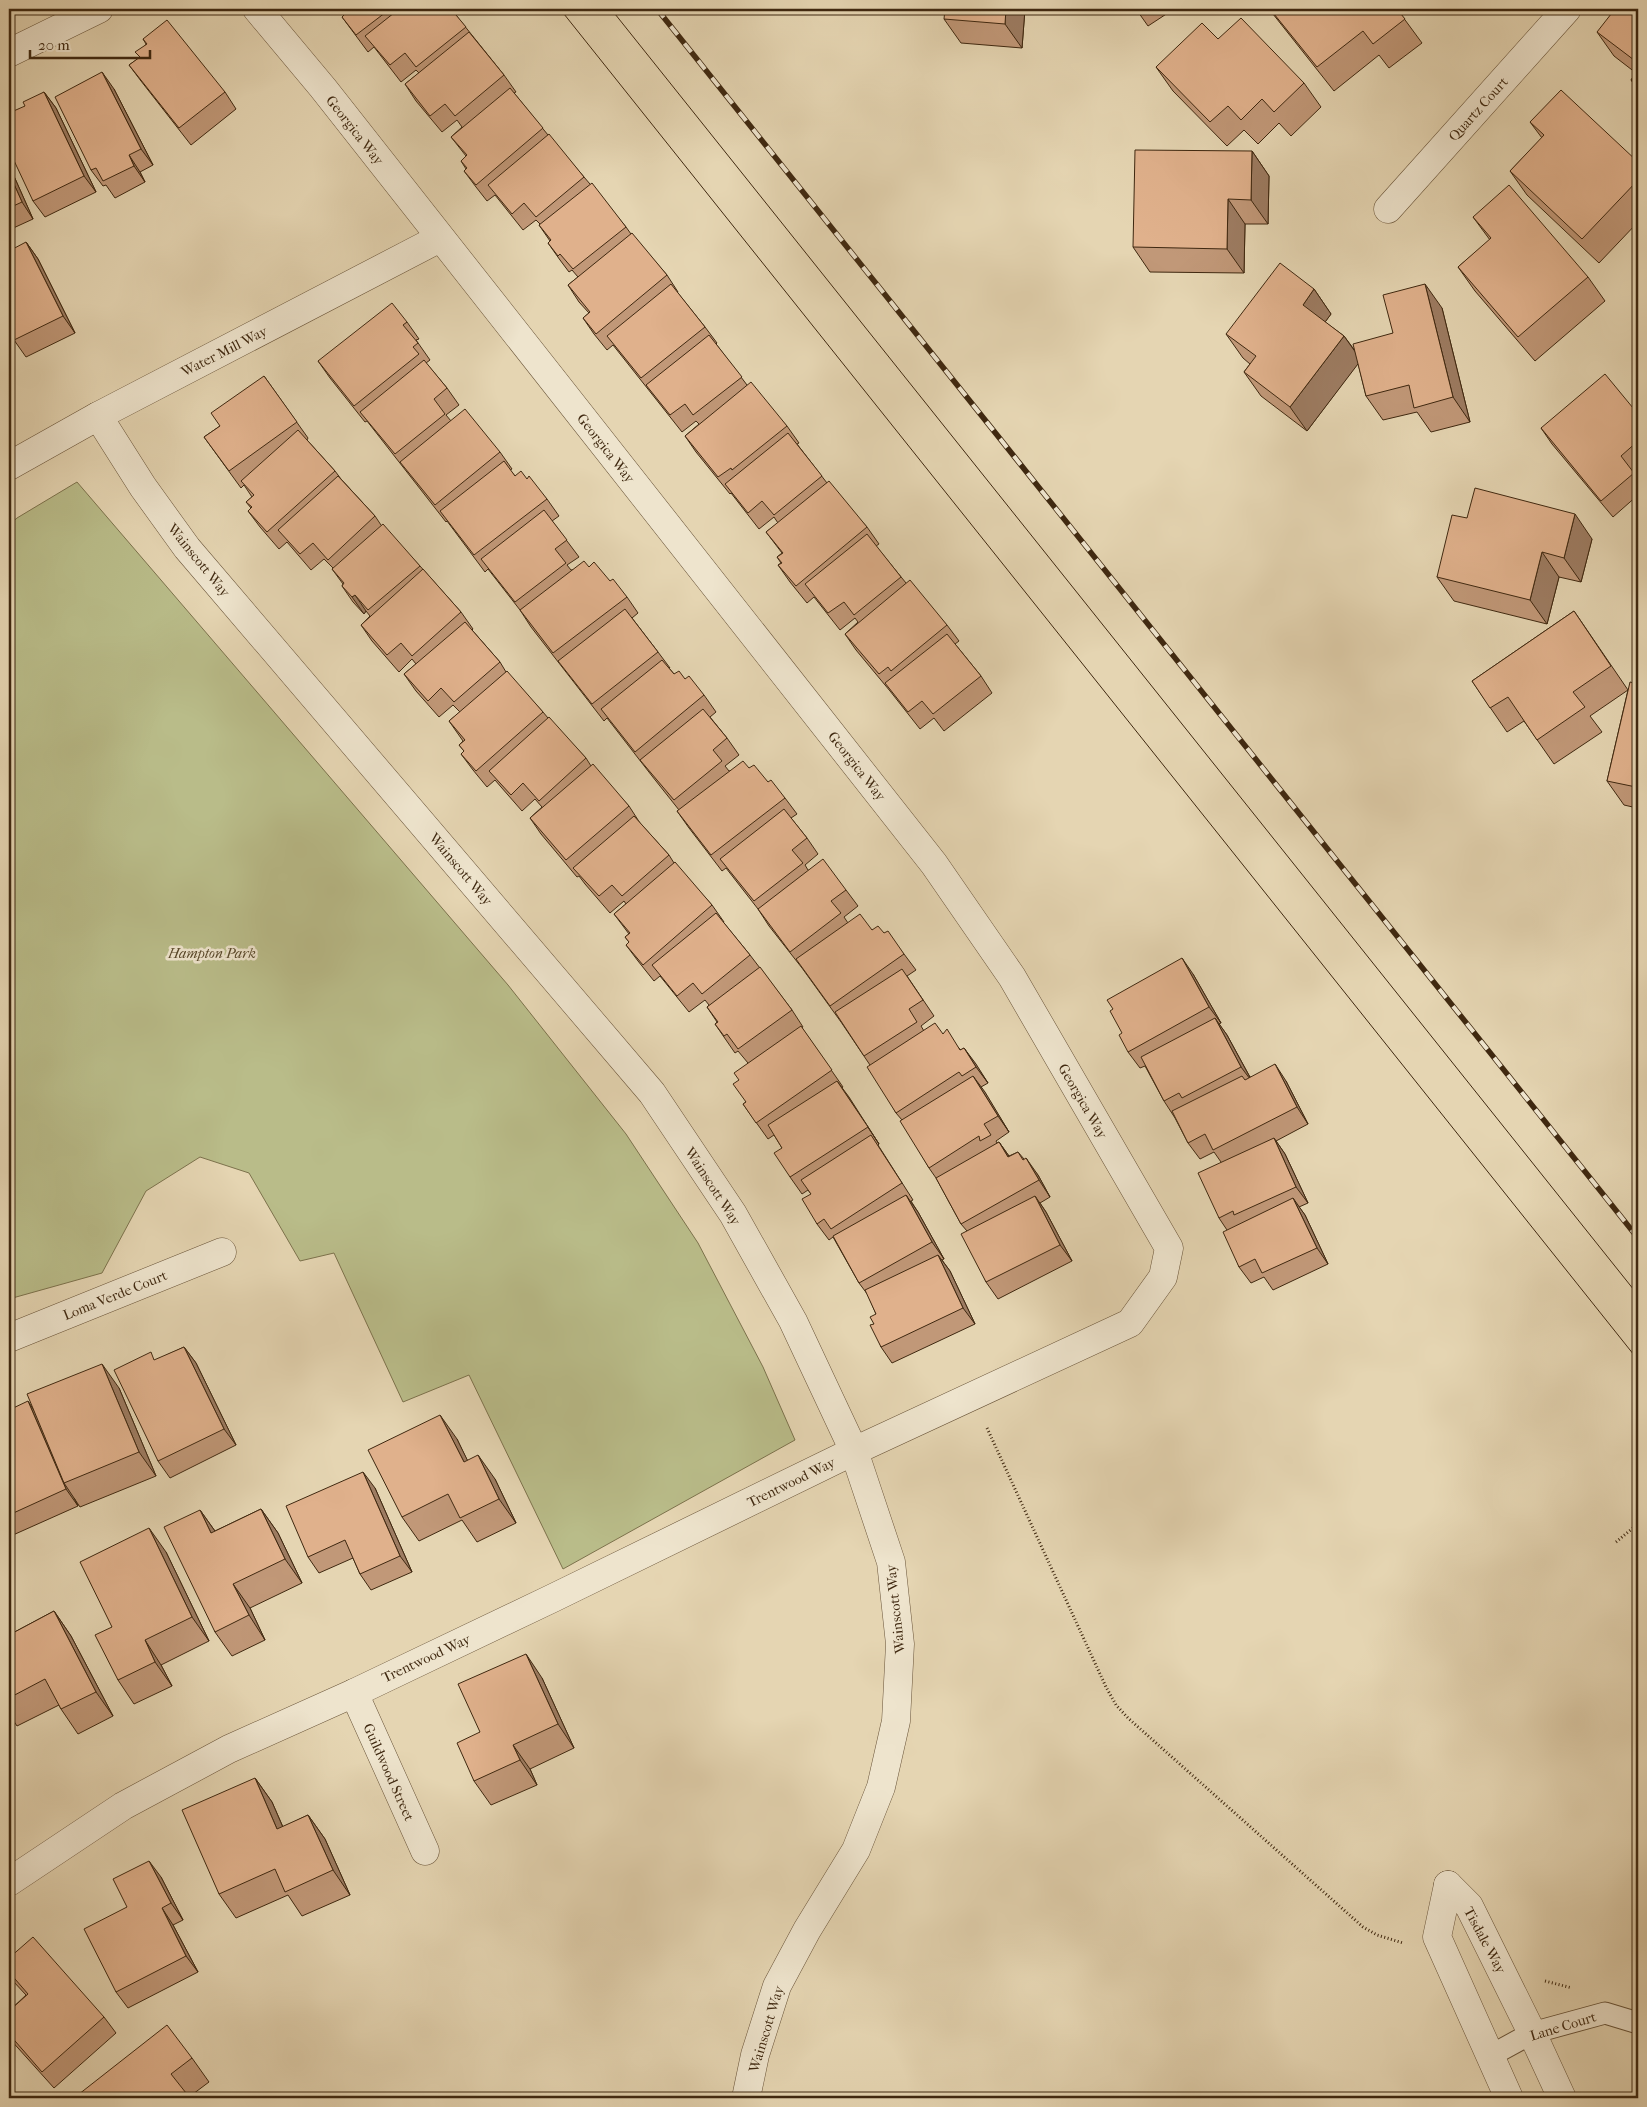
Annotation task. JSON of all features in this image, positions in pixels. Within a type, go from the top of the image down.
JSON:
[{"type":"street","points":[[9,54],[99,9]]},
{"type":"street","name":"Georgica Way","points":[[257,9],[322,88],[934,864],[1012,977],[1168,1248],[1163,1277],[1130,1323],[854,1452]]},
{"type":"street","name":"Quartz Court","points":[[1388,209],[1567,9]]},
{"type":"street","name":"Water Mill Way","points":[[9,466],[98,416],[440,238]]},
{"type":"street","name":"Wainscott Way","points":[[98,416],[143,487],[187,548],[652,1093],[742,1231],[793,1321],[854,1452],[891,1562],[900,1644],[896,1721],[881,1787],[856,1850],[807,1930],[778,1986],[755,2056],[746,2098]]},
{"type":"street","name":"Loma Verde Court","points":[[9,1338],[222,1252]]},
{"type":"street","name":"Trentwood Way","points":[[9,1882],[123,1806],[229,1749],[354,1693],[854,1452]]},
{"type":"street","name":"Guildwood Street","points":[[354,1693],[425,1851]]},
{"type":"street","name":"Tisdale Way","points":[[1509,2098],[1437,1937],[1448,1885],[1469,1906],[1562,2098]]},
{"type":"lane","name":"Lane Court","points":[[1490,2056],[1532,2033],[1605,2013],[1638,2022]]},
{"type":"path","points":[[973,1396],[1106,1687],[1116,1705],[1128,1718],[1363,1927],[1377,1935],[1445,1954]]},
{"type":"path","points":[[1616,1542],[1638,1524]]},
{"type":"path","points":[[1500,1969],[1576,1990]]},
{"type":"green space","name":"Hampton Park","points":[[77,482],[508,985],[626,1134],[698,1243],[763,1367],[795,1440],[563,1569],[469,1375],[403,1402],[334,1253],[300,1261],[249,1173],[200,1157],[146,1191],[102,1273],[9,1299],[9,525],[17,518]]},
{"type":"building","points":[[339,9],[390,9],[356,35],[342,17],[344,15]]},
{"type":"building","points":[[399,9],[451,9],[466,27],[416,67],[405,53],[390,65],[365,36]]},
{"type":"building","points":[[945,9],[1006,9],[1005,24],[944,19]]},
{"type":"building","points":[[1270,9],[1397,9],[1405,19],[1373,44],[1363,31],[1317,67]]},
{"type":"building","points":[[1615,9],[1638,9],[1638,63],[1597,32]]},
{"type":"building","points":[[1241,18],[1304,83],[1274,112],[1262,99],[1241,120],[1228,106],[1210,122],[1156,67],[1202,23],[1218,39]]},
{"type":"building","points":[[167,20],[225,92],[179,128],[129,65],[140,57],[135,52],[147,44],[143,39]]},
{"type":"building","points":[[469,32],[504,75],[455,116],[445,104],[430,116],[405,84]]},
{"type":"building","points":[[1638,70],[1638,86],[1631,80]]},
{"type":"building","points":[[102,72],[141,149],[129,155],[134,166],[103,181],[96,168],[91,170],[55,97]]},
{"type":"building","points":[[510,88],[543,128],[476,185],[464,171],[467,168],[461,161],[467,155],[451,137]]},
{"type":"building","points":[[1561,90],[1638,162],[1638,180],[1582,239],[1510,171],[1544,135],[1530,122]]},
{"type":"building","points":[[44,92],[84,176],[33,201],[9,150],[9,113],[25,106],[23,102]]},
{"type":"building","points":[[549,134],[584,177],[536,217],[524,203],[512,214],[488,185]]},
{"type":"building","points":[[1135,150],[1252,151],[1251,200],[1228,199],[1227,249],[1133,247]]},
{"type":"building","points":[[9,173],[22,202],[9,208]]},
{"type":"building","points":[[592,183],[626,227],[573,269],[560,254],[558,256],[548,243],[551,240],[539,225]]},
{"type":"building","points":[[1509,185],[1588,277],[1518,337],[1458,267],[1491,238],[1473,217]]},
{"type":"building","points":[[632,233],[667,275],[596,334],[583,318],[590,312],[568,285]]},
{"type":"building","points":[[26,242],[63,316],[14,340],[9,329],[9,251]]},
{"type":"building","points":[[1280,263],[1314,289],[1303,305],[1344,336],[1290,407],[1244,372],[1256,356],[1226,334]]},
{"type":"building","points":[[671,284],[705,327],[641,378],[607,336]]},
{"type":"building","points":[[1425,284],[1453,397],[1414,408],[1409,385],[1366,396],[1353,344],[1393,333],[1383,295]]},
{"type":"building","points":[[392,303],[407,322],[403,325],[418,343],[413,347],[419,354],[354,406],[318,361]]},
{"type":"building","points":[[709,335],[742,377],[693,415],[685,404],[670,415],[646,385]]},
{"type":"building","points":[[424,360],[447,388],[434,399],[445,414],[395,454],[360,412]]},
{"type":"building","points":[[1605,374],[1638,414],[1638,441],[1621,456],[1634,473],[1601,501],[1541,428]]},
{"type":"building","points":[[264,376],[297,422],[229,471],[204,437],[220,426],[211,413]]},
{"type":"building","points":[[751,382],[787,426],[732,470],[731,468],[718,477],[685,436]]},
{"type":"building","points":[[465,409],[500,452],[435,505],[400,462]]},
{"type":"building","points":[[298,430],[335,471],[267,532],[248,511],[252,507],[246,502],[254,495],[241,481]]},
{"type":"building","points":[[788,433],[822,476],[774,515],[762,501],[748,513],[725,484]]},
{"type":"building","points":[[504,461],[515,476],[521,471],[527,479],[529,476],[547,499],[474,555],[440,511]]},
{"type":"building","points":[[338,476],[375,516],[328,560],[313,543],[300,554],[278,530]]},
{"type":"building","points":[[829,481],[867,527],[796,586],[778,565],[782,563],[777,557],[783,553],[766,532]]},
{"type":"building","points":[[1475,488],[1575,514],[1564,558],[1542,552],[1530,600],[1437,577],[1452,515],[1467,518]]},
{"type":"building","points":[[544,510],[567,540],[555,549],[566,563],[515,602],[481,559]]},
{"type":"building","points":[[383,524],[420,566],[368,610],[355,595],[352,597],[342,586],[344,583],[332,569]]},
{"type":"building","points":[[867,534],[901,577],[854,615],[844,602],[828,613],[805,584]]},
{"type":"building","points":[[584,561],[589,567],[594,562],[610,581],[613,579],[627,597],[553,653],[520,610]]},
{"type":"building","points":[[423,569],[461,612],[412,656],[401,643],[387,655],[361,625]]},
{"type":"building","points":[[910,580],[947,625],[891,671],[888,667],[879,674],[845,634]]},
{"type":"building","points":[[625,609],[658,652],[592,704],[558,661]]},
{"type":"building","points":[[1574,611],[1611,666],[1573,692],[1585,707],[1537,740],[1508,697],[1490,708],[1472,681]]},
{"type":"building","points":[[465,622],[500,662],[454,702],[441,688],[428,701],[404,674]]},
{"type":"building","points":[[947,634],[981,676],[933,714],[922,701],[908,712],[885,683]]},
{"type":"building","points":[[662,660],[674,674],[679,671],[685,679],[689,676],[704,695],[635,752],[601,709]]},
{"type":"building","points":[[507,671],[543,712],[476,771],[461,754],[464,751],[459,745],[465,740],[449,721]]},
{"type":"building","points":[[1630,682],[1638,684],[1638,803],[1633,802],[1636,787],[1607,781]]},
{"type":"building","points":[[703,709],[727,738],[713,750],[722,761],[674,800],[640,760]]},
{"type":"building","points":[[549,717],[586,758],[539,801],[523,783],[511,795],[489,771]]},
{"type":"building","points":[[743,761],[749,768],[754,765],[768,782],[771,780],[785,798],[711,855],[677,811]]},
{"type":"building","points":[[593,764],[629,806],[566,860],[530,818]]},
{"type":"building","points":[[784,809],[807,838],[792,850],[803,863],[754,901],[720,859]]},
{"type":"building","points":[[634,816],[669,855],[622,896],[612,885],[599,896],[573,868]]},
{"type":"building","points":[[823,859],[846,890],[831,901],[841,913],[790,952],[758,909]]},
{"type":"building","points":[[675,862],[712,905],[643,965],[626,945],[629,942],[625,937],[630,933],[614,914]]},
{"type":"building","points":[[716,913],[750,955],[702,994],[693,983],[677,996],[652,965]]},
{"type":"building","points":[[860,914],[872,930],[878,926],[884,933],[888,931],[904,954],[830,1006],[796,959]]},
{"type":"building","points":[[1182,958],[1209,1007],[1128,1052],[1119,1035],[1122,1033],[1110,1011],[1113,1009],[1107,1000]]},
{"type":"building","points":[[760,967],[792,1010],[738,1049],[727,1034],[724,1036],[715,1024],[718,1022],[707,1007]]},
{"type":"building","points":[[902,969],[923,1000],[909,1009],[917,1022],[864,1056],[835,1012]]},
{"type":"building","points":[[1215,1018],[1241,1067],[1182,1098],[1179,1093],[1164,1101],[1141,1057]]},
{"type":"building","points":[[935,1023],[943,1034],[947,1029],[960,1050],[964,1048],[976,1067],[962,1076],[959,1072],[896,1113],[867,1067]]},
{"type":"building","points":[[801,1026],[832,1070],[756,1123],[743,1104],[746,1102],[733,1084],[739,1080],[734,1073]]},
{"type":"building","points":[[1275,1064],[1297,1107],[1213,1150],[1205,1134],[1188,1143],[1172,1111],[1242,1076],[1245,1080]]},
{"type":"building","points":[[973,1076],[998,1116],[984,1124],[991,1135],[980,1141],[979,1136],[929,1168],[900,1121]]},
{"type":"building","points":[[837,1081],[868,1127],[790,1177],[774,1153],[782,1148],[768,1125]]},
{"type":"building","points":[[871,1135],[902,1183],[831,1229],[824,1219],[817,1224],[802,1199],[811,1194],[801,1180]]},
{"type":"building","points":[[1274,1138],[1296,1187],[1234,1215],[1233,1211],[1219,1218],[1198,1173]]},
{"type":"building","points":[[999,1142],[1008,1157],[1018,1152],[1023,1160],[1026,1158],[1039,1180],[961,1224],[936,1178]]},
{"type":"building","points":[[906,1195],[932,1242],[859,1283],[833,1236]]},
{"type":"building","points":[[1035,1196],[1060,1245],[986,1282],[961,1234]]},
{"type":"building","points":[[1293,1198],[1317,1248],[1262,1273],[1255,1259],[1239,1267],[1223,1232]]},
{"type":"building","points":[[938,1255],[963,1308],[881,1347],[870,1325],[874,1324],[870,1317],[876,1314],[865,1290]]},
{"type":"building","points":[[184,1347],[224,1429],[158,1461],[114,1370],[151,1352],[154,1360]]},
{"type":"building","points":[[102,1364],[139,1452],[64,1483],[27,1394]]},
{"type":"building","points":[[28,1401],[66,1489],[9,1515],[9,1410]]},
{"type":"building","points":[[440,1415],[464,1462],[478,1455],[499,1499],[460,1518],[448,1494],[402,1517],[368,1450]]},
{"type":"building","points":[[363,1472],[400,1556],[360,1574],[345,1540],[308,1557],[286,1506]]},
{"type":"building","points":[[261,1509],[285,1559],[233,1584],[249,1615],[215,1632],[164,1527],[200,1510],[211,1533]]},
{"type":"building","points":[[149,1528],[192,1617],[145,1640],[155,1662],[118,1680],[95,1635],[112,1627],[80,1562]]},
{"type":"building","points":[[54,1611],[96,1692],[61,1709],[45,1679],[9,1698],[9,1635]]},
{"type":"building","points":[[526,1654],[558,1724],[513,1745],[520,1760],[474,1781],[457,1743],[480,1732],[458,1684]]},
{"type":"building","points":[[255,1778],[277,1829],[308,1815],[333,1870],[285,1892],[275,1869],[219,1894],[182,1810]]},
{"type":"building","points":[[149,1861],[171,1903],[162,1908],[186,1956],[116,1992],[84,1929],[127,1907],[113,1879]]},
{"type":"building","points":[[33,1937],[104,2017],[42,2072],[9,2034],[9,2011],[28,1994],[9,1972],[9,1958]]},
{"type":"building","points":[[167,2025],[192,2058],[171,2074],[190,2098],[74,2098]]},
{"type":"tram line","points":[[560,9],[1638,1360]]},
{"type":"tram line","points":[[611,9],[1638,1295]]},
{"type":"railway","points":[[657,9],[1638,1238]]}]
